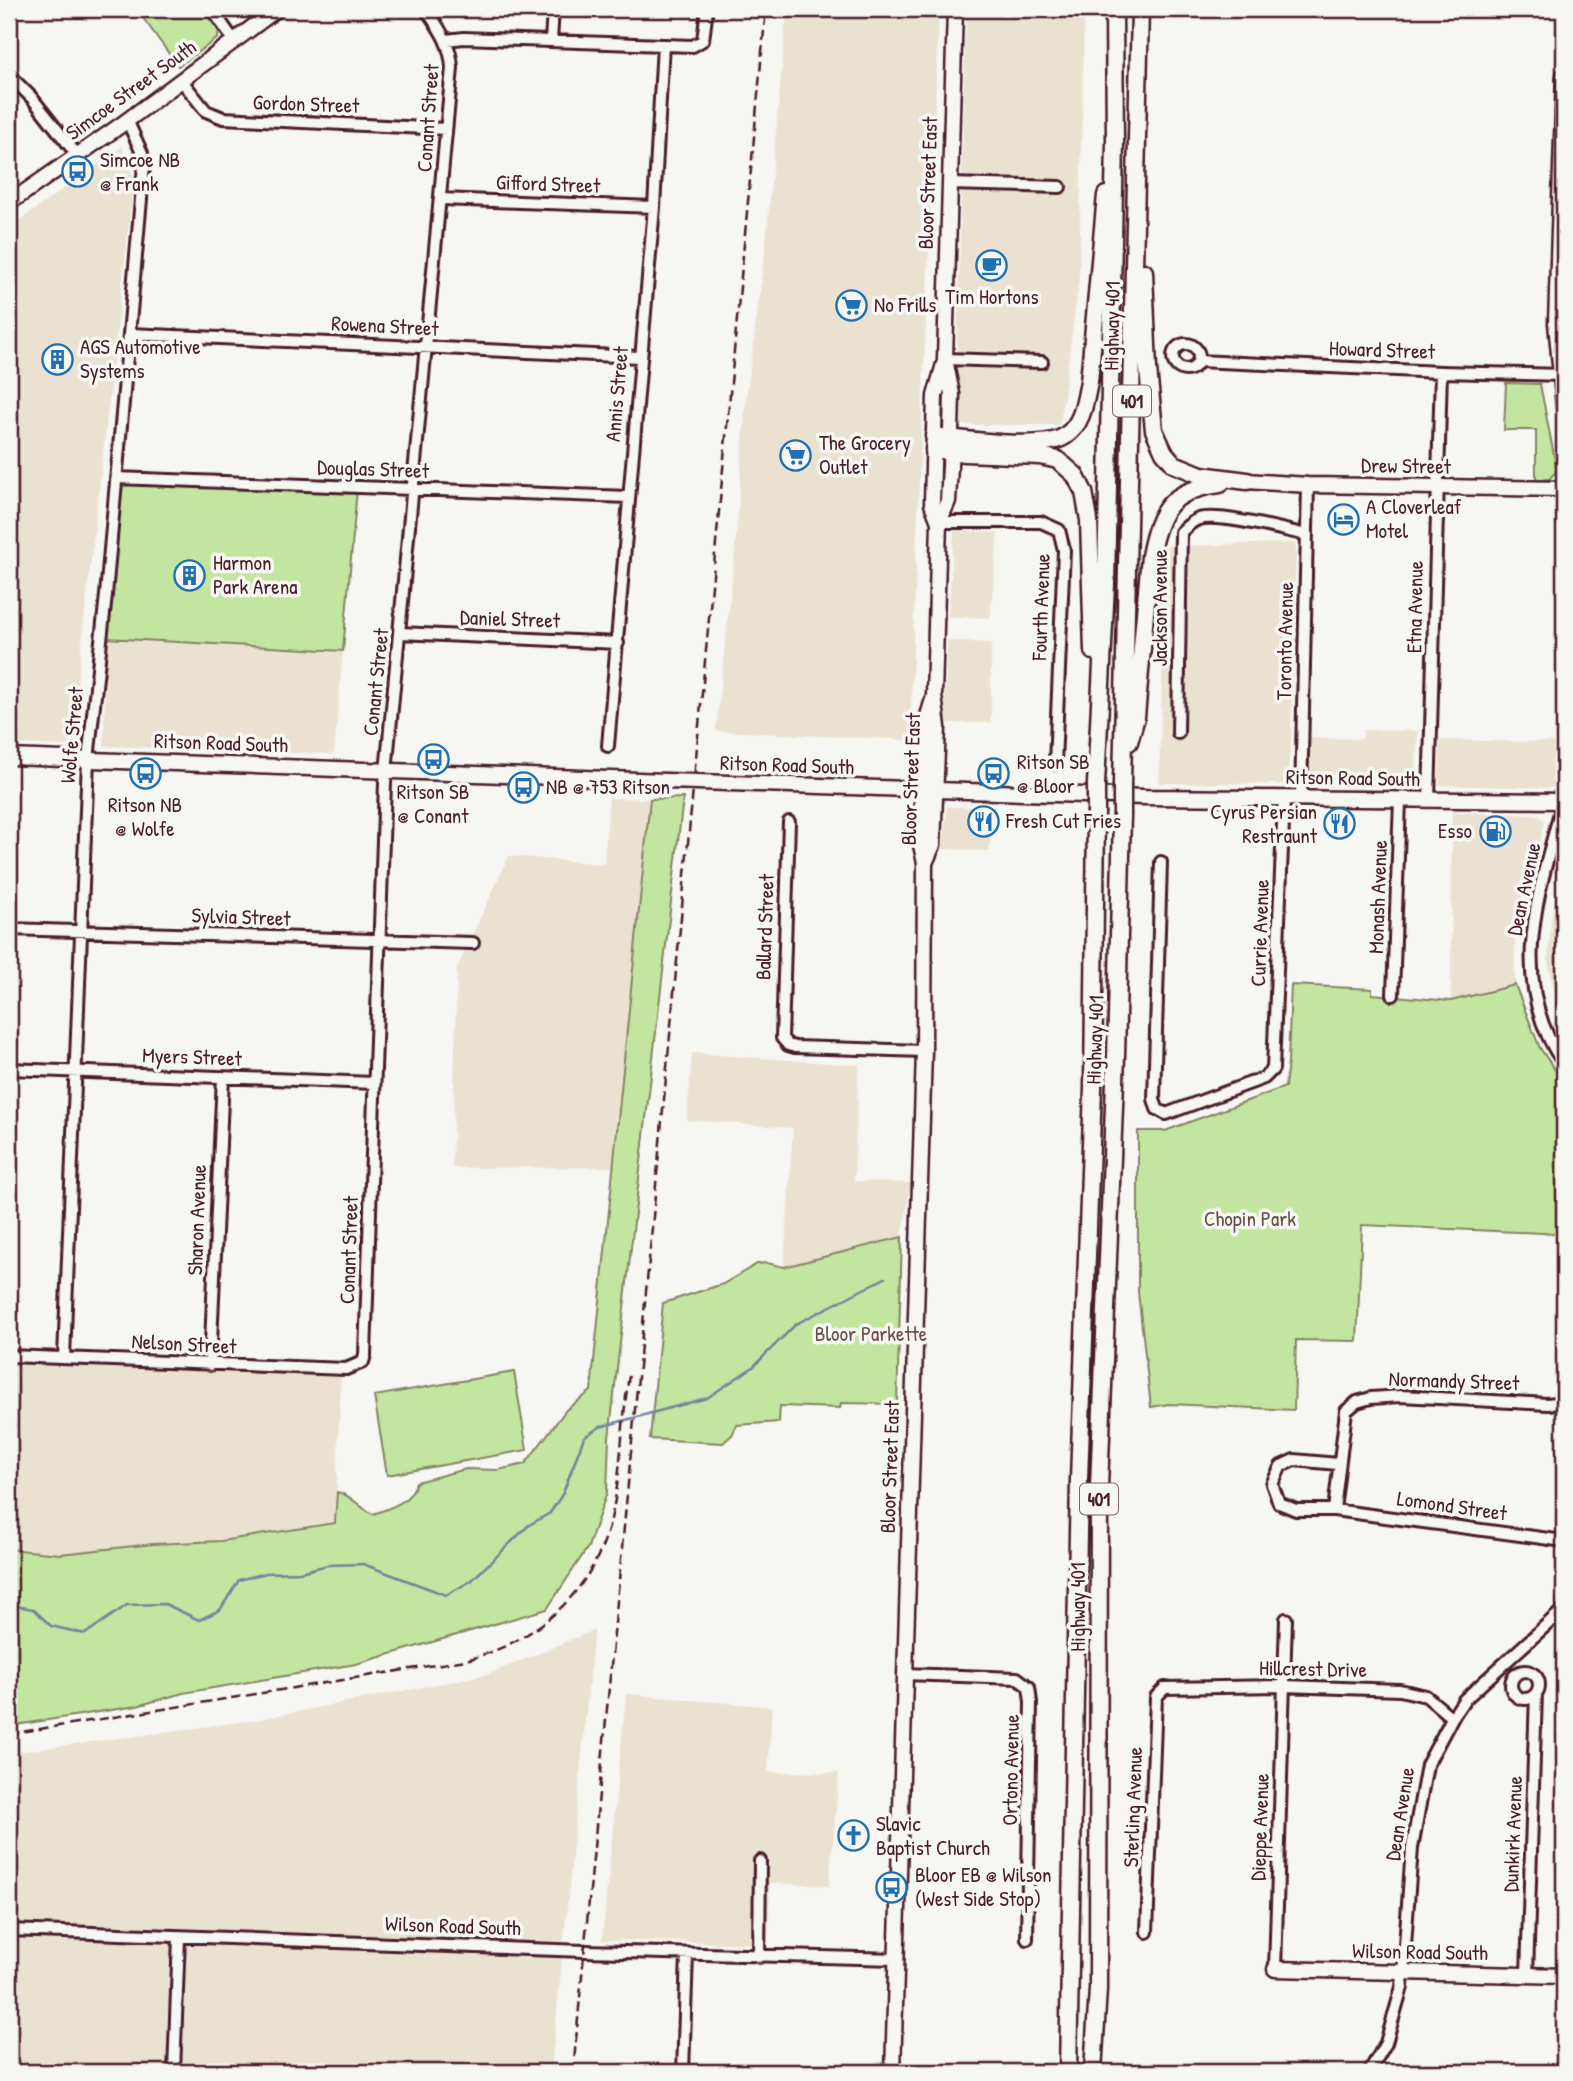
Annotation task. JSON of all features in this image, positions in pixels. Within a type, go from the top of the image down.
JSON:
[{"type":"highway","name":"Highway 401","points":[[1068,2072],[1079,1479],[1093,1088],[1096,784],[1106,583],[1115,141],[1114,9]]},
{"type":"highway","name":"Highway 401","points":[[1093,2072],[1098,1989],[1099,1487],[1116,1056],[1140,9]]},
{"type":"highway","points":[[942,444],[1041,443],[1066,436],[1077,423],[1084,409],[1089,382],[1103,214],[1115,141]]},
{"type":"highway","points":[[1137,174],[1154,430],[1164,453],[1174,464],[1201,475],[1247,481]]},
{"type":"highway","points":[[942,444],[1058,460],[1075,475],[1084,492],[1089,520],[1097,748]]},
{"type":"highway","points":[[1123,766],[1136,717],[1150,556],[1155,532],[1163,513],[1178,496],[1196,487],[1247,481]]},
{"type":"main road","name":"Simcoe Street South","points":[[9,202],[127,120],[277,9]]},
{"type":"main road","name":"Bloor Street East","points":[[893,2072],[924,1051],[925,863],[933,845],[929,790],[938,727],[934,696],[939,522],[948,501],[942,444],[952,394],[945,359],[955,9]]},
{"type":"main road","points":[[1564,76],[1556,323],[1564,407]]},
{"type":"main road","name":"Drew Street","points":[[1247,481],[1308,485],[1564,489]]},
{"type":"main road","name":"Ritson Road South","points":[[9,757],[929,790],[1301,799],[1564,799]]},
{"type":"main road","name":"Wilson Road South","points":[[1275,1969],[1564,1976]]},
{"type":"street","points":[[212,9],[234,41]]},
{"type":"street","name":"Conant Street","points":[[358,1366],[365,1355],[386,770],[452,68],[446,40],[426,9]]},
{"type":"street","points":[[551,41],[553,9]]},
{"type":"street","points":[[446,40],[464,38],[694,46],[703,40],[707,9]]},
{"type":"street","name":"Annis Street","points":[[608,746],[653,207],[663,46]]},
{"type":"street","points":[[9,75],[32,97],[78,155]]},
{"type":"street","name":"Gordon Street","points":[[181,80],[206,111],[223,118],[446,129]]},
{"type":"street","name":"Wolfe Street","points":[[64,1358],[88,760],[144,165],[142,153],[127,120]]},
{"type":"street","points":[[950,184],[1060,187]]},
{"type":"street","name":"Gifford Street","points":[[441,199],[653,207]]},
{"type":"street","name":"Rowena Street","points":[[130,334],[639,357]]},
{"type":"street","points":[[945,359],[1042,362]]},
{"type":"street","name":"Howard Street","points":[[1198,362],[1562,374]]},
{"type":"street","name":"Etna Avenue","points":[[1429,800],[1441,372]]},
{"type":"street","name":"Douglas Street","points":[[116,478],[628,497]]},
{"type":"street","name":"Toronto Avenue","points":[[1301,799],[1308,485]]},
{"type":"street","name":"Jackson Avenue","points":[[1178,733],[1181,532],[1197,520],[1209,518],[1307,535]]},
{"type":"street","name":"Fourth Avenue","points":[[939,522],[1041,522],[1059,530],[1064,550],[1055,764]]},
{"type":"street","name":"Daniel Street","points":[[400,633],[618,643]]},
{"type":"street","name":"Currie Avenue","points":[[1161,862],[1154,1099],[1157,1109],[1166,1114],[1264,1078],[1273,1069],[1284,798]]},
{"type":"street","name":"Dean Avenue","points":[[1564,799],[1533,920],[1530,962],[1535,995],[1546,1029],[1564,1064]]},
{"type":"street","name":"Monash Avenue","points":[[1393,995],[1400,800]]},
{"type":"street","name":"Ballard Street","points":[[789,822],[780,1033],[785,1042],[795,1047],[924,1051]]},
{"type":"street","name":"Sylvia Street","points":[[9,929],[472,943]]},
{"type":"street","name":"Myers Street","points":[[9,1069],[374,1083]]},
{"type":"street","name":"Sharon Avenue","points":[[210,1364],[223,1077]]},
{"type":"street","name":"Nelson Street","points":[[9,1356],[346,1369],[358,1366]]},
{"type":"street","name":"Normandy Street","points":[[1338,1464],[1346,1411],[1356,1402],[1401,1396],[1548,1404],[1564,1402]]},
{"type":"street","name":"Lomond Street","points":[[1338,1464],[1294,1460],[1280,1466],[1272,1484],[1279,1503],[1296,1510],[1334,1510],[1564,1541]]},
{"type":"street","points":[[1334,1510],[1338,1464]]},
{"type":"street","name":"Dean Avenue","points":[[1369,2072],[1386,2043],[1401,1994],[1412,1848],[1427,1765],[1464,1700],[1564,1609]]},
{"type":"street","name":"Dieppe Avenue","points":[[1275,1969],[1286,1619]]},
{"type":"street","name":"Ortono Avenue","points":[[904,1674],[1017,1678],[1029,1688],[1031,1702],[1027,1939]]},
{"type":"street","name":"Hillcrest Drive","points":[[1165,1688],[1284,1686],[1400,1690],[1426,1696],[1452,1718]]},
{"type":"street","name":"Sterling Avenue","points":[[1147,1933],[1156,1696],[1165,1688]]},
{"type":"street","name":"Dunkirk Avenue","points":[[1527,1975],[1536,1695]]},
{"type":"street","points":[[759,1956],[760,1861]]},
{"type":"street","name":"Wilson Road South","points":[[9,1930],[897,1959]]},
{"type":"street","points":[[174,2072],[179,1937]]},
{"type":"street","points":[[682,2072],[687,1954]]},
{"type":"shaded area","points":[[787,9],[939,9],[910,740],[716,731],[735,550],[746,400],[765,252]]},
{"type":"shaded area","points":[[966,9],[1084,9],[1079,280],[1060,425],[955,425]]},
{"type":"shaded area","points":[[122,147],[134,178],[70,746],[9,744],[9,228]]},
{"type":"shaded area","points":[[954,530],[998,533],[990,618],[948,617]]},
{"type":"shaded area","points":[[1296,543],[1291,739],[1287,784],[1159,783],[1166,546]]},
{"type":"shaded area","points":[[106,638],[343,651],[334,754],[104,746]]},
{"type":"shaded area","points":[[947,641],[991,643],[991,723],[944,723]]},
{"type":"shaded area","points":[[1363,730],[1418,731],[1415,785],[1318,787],[1309,776],[1309,738],[1363,739]]},
{"type":"shaded area","points":[[1440,740],[1555,742],[1556,788],[1439,785]]},
{"type":"shaded area","points":[[609,798],[650,799],[618,1167],[452,1168],[457,968],[509,856],[604,864]]},
{"type":"shaded area","points":[[947,807],[994,807],[989,851],[943,849]]},
{"type":"shaded area","points":[[1452,812],[1537,815],[1545,820],[1515,918],[1515,985],[1451,1001]]},
{"type":"shaded area","points":[[1564,858],[1564,1016],[1558,1006],[1548,964],[1551,919]]},
{"type":"shaded area","points":[[692,1053],[859,1065],[854,1181],[911,1183],[902,1237],[784,1267],[793,1128],[687,1120]]},
{"type":"shaded area","points":[[9,1359],[341,1375],[335,1523],[221,1541],[153,1544],[60,1554],[9,1549]]},
{"type":"shaded area","points":[[594,1630],[551,2072],[9,2072],[9,1753],[255,1720],[489,1674]]},
{"type":"shaded area","points":[[626,1694],[772,1707],[768,1772],[839,1773],[829,1886],[770,1883],[768,1944],[602,1940]]},
{"type":"green space","points":[[153,9],[205,9],[219,28],[218,38],[178,66],[143,18]]},
{"type":"green space","points":[[1506,383],[1540,384],[1557,471],[1549,479],[1536,480],[1536,430],[1504,430]]},
{"type":"green space","points":[[120,481],[357,489],[343,651],[106,638]]},
{"type":"green space","points":[[683,798],[609,1438],[607,1492],[588,1547],[547,1609],[356,1664],[183,1693],[137,1706],[9,1726],[9,1549],[60,1554],[153,1544],[221,1541],[335,1523],[337,1492],[373,1514],[405,1500],[416,1482],[466,1469],[498,1470],[525,1464],[566,1410],[591,1391],[650,799]]},
{"type":"green space","name":"Chopin Park","points":[[1291,985],[1372,989],[1372,994],[1451,1001],[1515,985],[1540,1048],[1564,1083],[1564,1234],[1362,1225],[1357,1341],[1296,1340],[1294,1410],[1169,1404],[1151,1407],[1138,1292],[1138,1131],[1165,1131],[1285,1087]]},
{"type":"green space","name":"Bloor Parkette","points":[[902,1237],[897,1404],[841,1403],[840,1408],[780,1406],[779,1422],[737,1425],[732,1435],[723,1443],[650,1439],[663,1303],[723,1284],[757,1264],[784,1267]]},
{"type":"green space","points":[[514,1372],[527,1450],[387,1475],[374,1396]]},
{"type":"waterway","points":[[9,1607],[11,1605],[33,1609],[51,1626],[85,1634],[127,1605],[165,1604],[199,1620],[220,1610],[239,1580],[266,1573],[300,1572],[328,1565],[363,1564],[446,1595],[471,1581],[529,1525],[550,1513],[563,1493],[584,1437],[600,1427],[707,1398],[753,1367],[796,1324],[885,1278]]},
{"type":"railway","points":[[573,2072],[766,9]]},
{"type":"railway","points":[[9,1734],[466,1660],[492,1652],[516,1640],[559,1610],[591,1569],[603,1545],[615,1502],[629,1376]]},
{"type":"place","name":"Simcoe NB @ Frank","points":[[77,172]]},
{"type":"place","name":"Tim Hortons","points":[[992,265]]},
{"type":"place","name":"No Frills","points":[[851,305]]},
{"type":"place","name":"AGS Automotive Systems","points":[[57,359]]},
{"type":"place","name":"The Grocery Outlet","points":[[796,455]]},
{"type":"place","name":"A Cloverleaf Motel","points":[[1343,519]]},
{"type":"place","name":"Harmon Park Arena","points":[[190,575]]},
{"type":"place","name":"Ritson SB @ Conant","points":[[433,760]]},
{"type":"place","name":"Ritson NB @ Wolfe","points":[[145,773]]},
{"type":"place","name":"Ritson SB @ Bloor","points":[[994,774]]},
{"type":"place","name":"NB @ 753 Ritson","points":[[523,787]]},
{"type":"place","name":"Fresh Cut Fries","points":[[983,821]]},
{"type":"place","name":"Cyrus Persian Restraunt","points":[[1340,824]]},
{"type":"place","name":"Esso","points":[[1495,831]]},
{"type":"place","name":"Slavic Baptist Church","points":[[853,1836]]},
{"type":"place","name":"Bloor EB @ Wilson (West Side Stop)","points":[[892,1887]]}]
